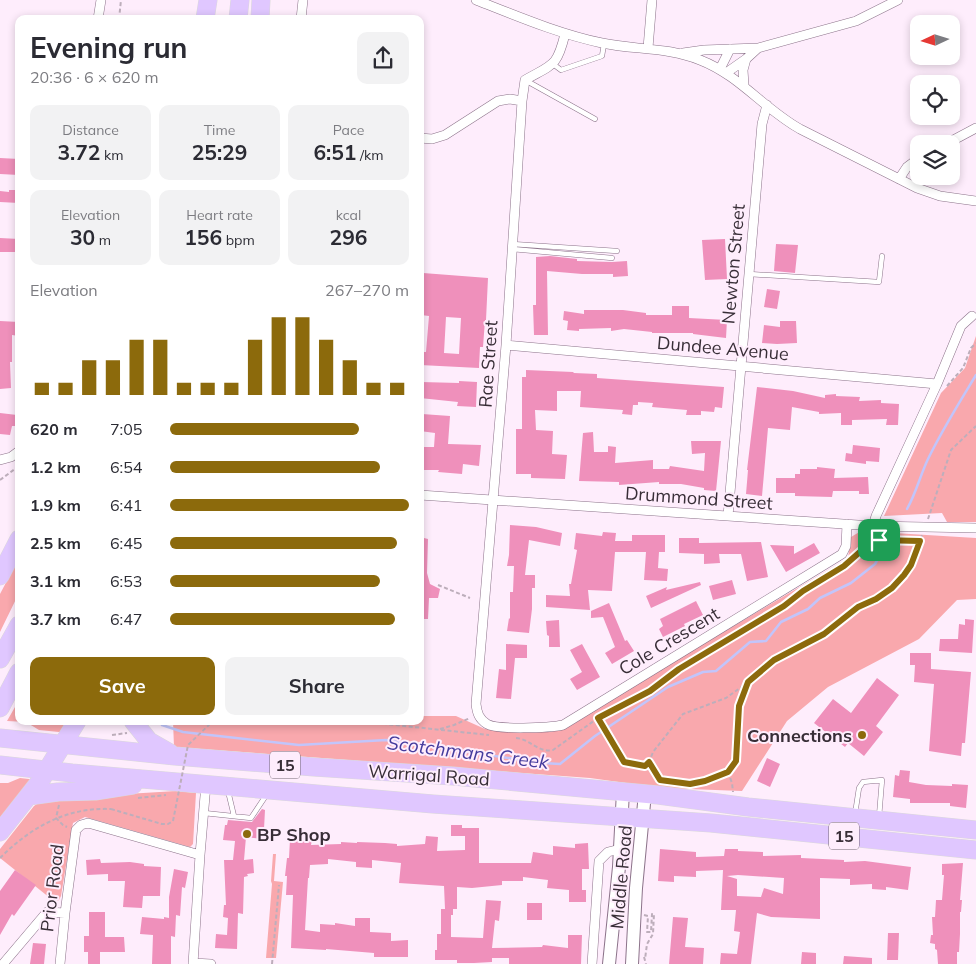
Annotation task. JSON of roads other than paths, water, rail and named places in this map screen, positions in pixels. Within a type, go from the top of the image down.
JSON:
[{"type":"highway","points":[[238,15],[240,0]]},
{"type":"highway","points":[[260,15],[261,0]]},
{"type":"highway","points":[[0,576],[15,548]]},
{"type":"highway","points":[[0,659],[15,632]]},
{"type":"highway","points":[[0,708],[15,680]]},
{"type":"highway","points":[[0,832],[29,796],[75,725]]},
{"type":"highway","points":[[136,725],[148,740],[175,756]]},
{"type":"highway","name":"Warrigal Road","points":[[0,738],[175,756],[453,776],[646,793],[731,805],[976,850]]},
{"type":"highway","name":"Warrigal Road","points":[[0,765],[161,781],[459,806],[622,817],[728,824],[854,827],[879,820],[976,830]]},
{"type":"highway","points":[[29,796],[98,790],[161,781]]},
{"type":"street","points":[[99,15],[101,0]]},
{"type":"street","points":[[301,15],[303,0]]},
{"type":"street","points":[[476,0],[565,34],[604,44],[681,53],[700,59],[744,85],[787,122],[800,129],[899,179],[940,196],[976,201]]},
{"type":"street","points":[[648,48],[652,0]]},
{"type":"street","points":[[681,53],[758,48],[856,21],[898,0]]},
{"type":"street","points":[[526,80],[553,64],[560,56],[565,34]]},
{"type":"street","points":[[723,71],[746,59],[758,48]]},
{"type":"street","points":[[723,71],[730,49]]},
{"type":"street","points":[[744,85],[743,70],[746,59]]},
{"type":"street","name":"Rae Street","points":[[476,715],[506,345],[522,101],[526,80]]},
{"type":"street","points":[[424,138],[432,139],[445,135],[498,101],[510,99],[522,101]]},
{"type":"street","name":"Newton Street","points":[[728,516],[762,124],[767,105]]},
{"type":"street","points":[[960,137],[976,128]]},
{"type":"street","points":[[899,179],[910,165]]},
{"type":"street","points":[[872,526],[937,384],[961,326],[972,316]]},
{"type":"street","name":"Dundee Avenue","points":[[506,345],[937,384]]},
{"type":"street","points":[[0,460],[15,454]]},
{"type":"street","name":"Drummond Street","points":[[424,495],[872,526],[976,528]]},
{"type":"street","name":"Cole Crescent","points":[[476,715],[489,726],[548,728],[563,725],[842,554],[846,546],[847,524]]},
{"type":"street","points":[[206,784],[193,963],[211,964]]},
{"type":"street","name":"Middle Road","points":[[609,964],[620,849],[623,791]]},
{"type":"street","name":"Middle Road","points":[[632,964],[646,793]]},
{"type":"street","name":"Prior Road","points":[[60,964],[76,830],[81,825],[88,823],[200,855]]},
{"type":"street","name":"Middle Road","points":[[592,964],[599,861],[608,852],[620,849]]},
{"type":"street","points":[[3,964],[47,912],[65,912]]},
{"type":"lane","points":[[553,64],[561,70],[602,56],[604,44]]},
{"type":"lane","points":[[526,80],[595,119]]},
{"type":"lane","points":[[512,246],[617,251]]},
{"type":"lane","points":[[512,246],[612,258]]},
{"type":"lane","points":[[749,274],[880,282],[882,256]]},
{"type":"lane","points":[[854,827],[859,788],[863,782],[882,780],[879,820]]},
{"type":"lane","points":[[227,786],[234,816]]},
{"type":"lane","points":[[204,813],[251,818],[270,790]]},
{"type":"waterway","name":"Scotchmans Creek","points":[[907,509],[933,448],[976,375]]},
{"type":"waterway","name":"Scotchmans Creek","points":[[162,725],[183,732],[299,745],[386,740],[560,764],[595,736],[668,687],[703,672],[716,671],[750,642],[766,641],[781,622],[808,609],[820,598],[851,583],[875,564],[884,549]]},
{"type":"place","name":"Connections","points":[[862,735]]},
{"type":"place","name":"BP Shop","points":[[247,834]]}]
